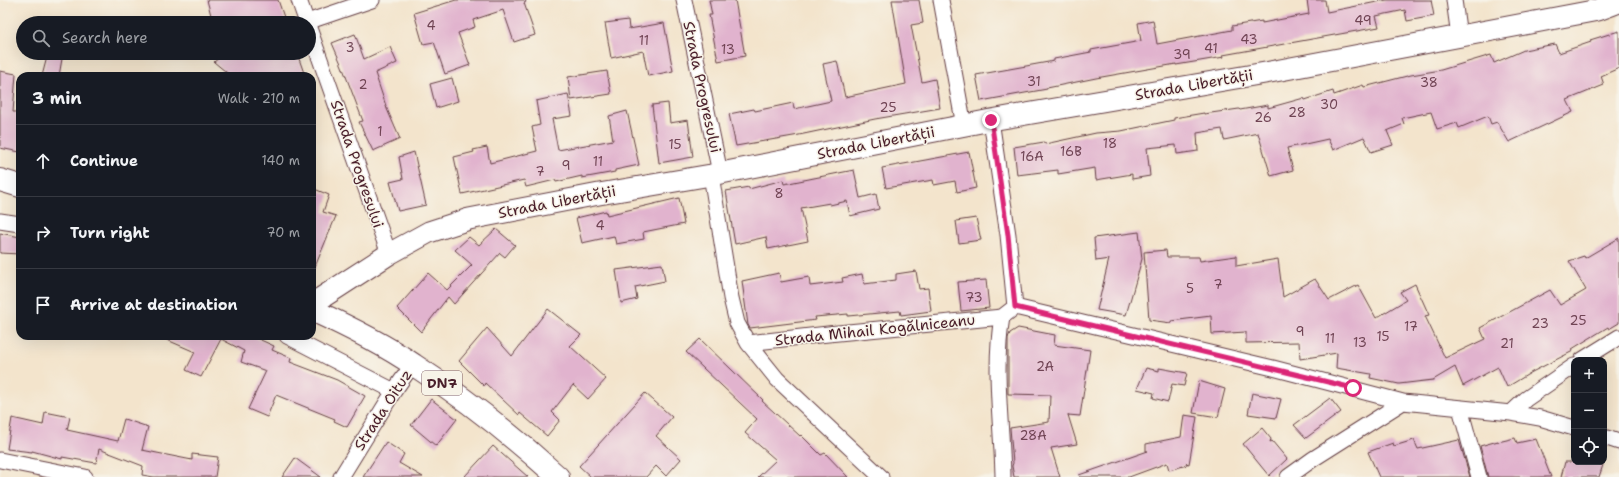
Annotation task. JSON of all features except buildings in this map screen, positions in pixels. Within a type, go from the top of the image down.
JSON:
[{"type":"main road","points":[[0,180],[16,185]]},
{"type":"main road","name":"DN7","points":[[316,312],[376,342],[413,364],[458,395],[504,430],[558,477]]},
{"type":"street","name":"Strada Progresului","points":[[299,0],[305,16]]},
{"type":"street","points":[[316,22],[372,0]]},
{"type":"street","name":"Strada Progresului","points":[[684,0],[716,174]]},
{"type":"street","points":[[941,0],[964,126]]},
{"type":"street","points":[[1454,0],[1459,36]]},
{"type":"street","name":"Strada Libertății","points":[[316,301],[389,254],[430,232],[470,219],[599,194],[716,174],[991,120],[1265,72],[1577,14],[1598,10],[1619,2]]},
{"type":"street","name":"Strada Progresului","points":[[316,48],[389,254]]},
{"type":"street","points":[[991,120],[1008,235],[1015,307]]},
{"type":"street","name":"Strada Mihail Kogălniceanu","points":[[716,174],[731,298],[737,323],[748,343],[777,379],[881,477]]},
{"type":"street","points":[[0,221],[16,223]]},
{"type":"street","points":[[1003,477],[997,372],[998,342],[1002,317],[1015,307]]},
{"type":"street","points":[[1015,307],[1273,368],[1403,402],[1510,413],[1540,418],[1571,427]]},
{"type":"street","name":"Strada Mihail Kogălniceanu","points":[[748,343],[852,331],[1002,317]]},
{"type":"street","points":[[1587,357],[1619,337]]},
{"type":"street","points":[[295,340],[394,391]]},
{"type":"street","name":"Strada Oituz","points":[[340,477],[394,391],[413,364]]},
{"type":"street","points":[[1510,413],[1526,399],[1571,368]]},
{"type":"street","points":[[1288,477],[1313,459],[1403,402]]},
{"type":"street","points":[[1460,408],[1479,477]]},
{"type":"street","points":[[1607,438],[1619,442]]},
{"type":"street","points":[[0,460],[85,477]]},
{"type":"route","points":[[991,120],[1008,235],[1015,307],[1353,388]]}]
